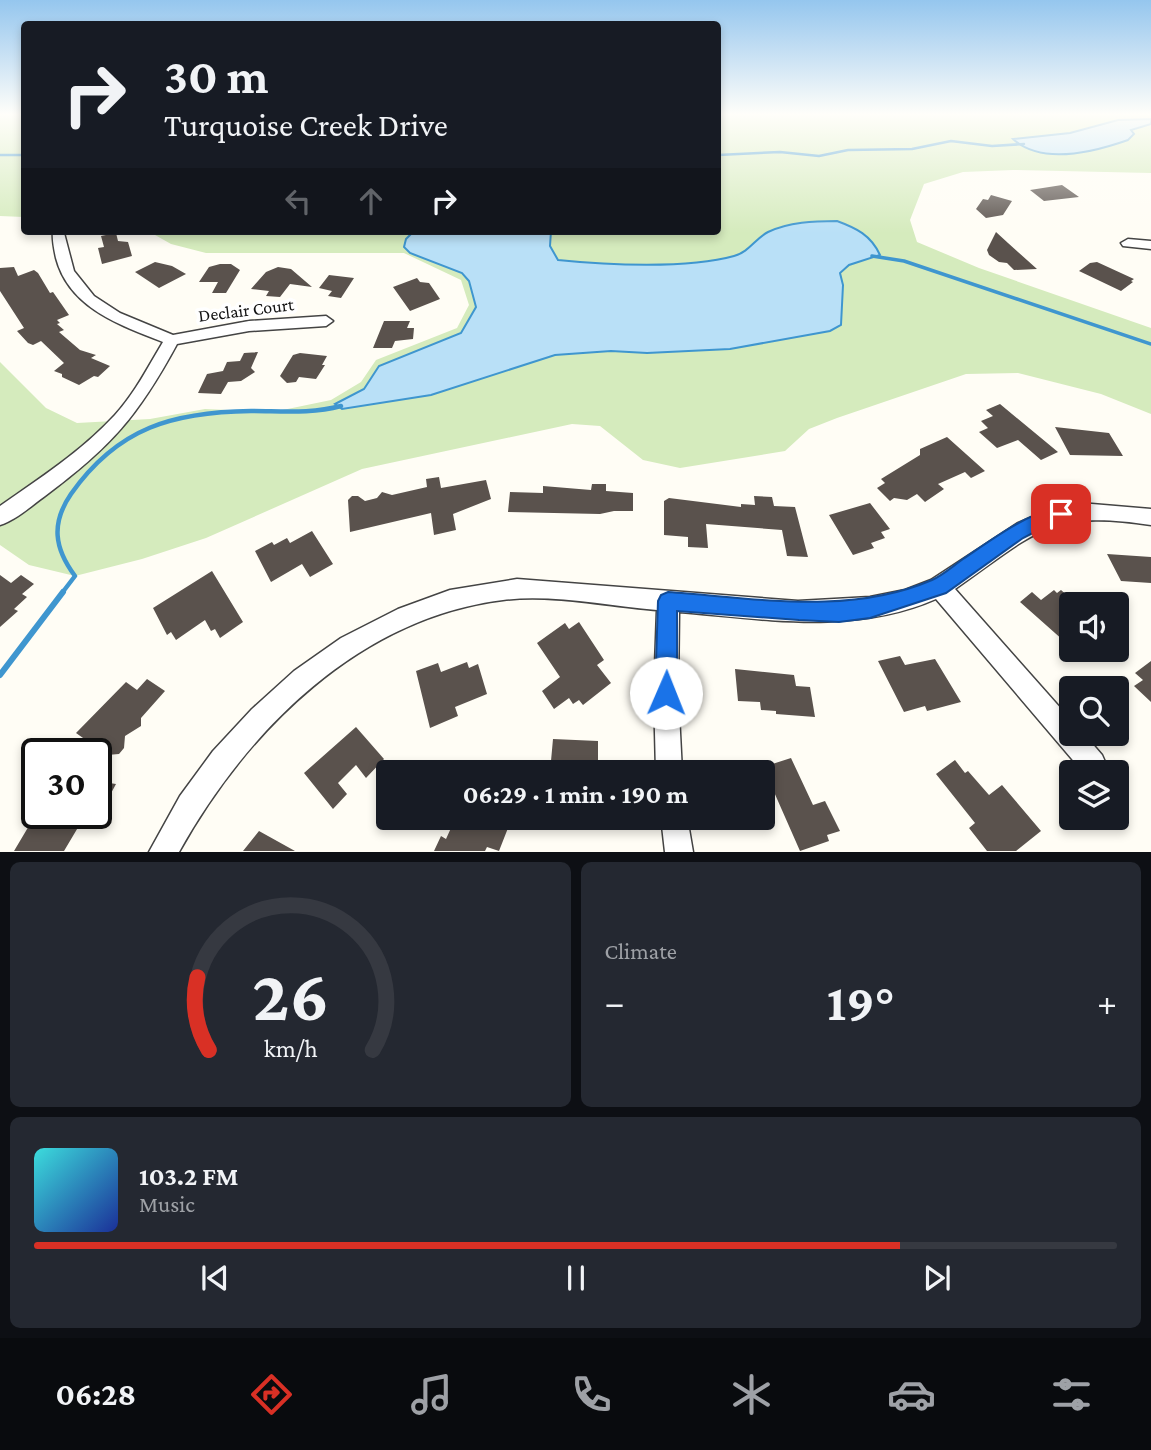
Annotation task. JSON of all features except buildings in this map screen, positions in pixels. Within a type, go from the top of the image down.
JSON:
[{"type":"street","points":[[0,517],[81,457],[108,433],[135,403],[172,340],[99,307],[71,278],[59,235]]},
{"type":"street","points":[[1128,243],[1151,244]]},
{"type":"street","name":"Declair Court","points":[[172,340],[249,326],[326,321]]},
{"type":"street","points":[[163,852],[194,803],[254,725],[289,691],[338,652],[389,623],[445,601],[505,590],[528,589],[839,612],[895,602],[939,587],[1016,533],[1046,517],[1093,510],[1151,517]]},
{"type":"street","points":[[939,587],[1090,760]]},
{"type":"street","points":[[668,601],[666,693],[669,760]]},
{"type":"street","points":[[676,830],[679,852]]},
{"type":"green space","points":[[0,154],[21,154],[21,217],[0,216]]},
{"type":"green space","points":[[721,154],[1151,154],[1151,173],[1013,170],[963,172],[924,184],[910,220],[917,242],[979,268],[1151,328],[1151,414],[1101,394],[1018,373],[966,374],[809,429],[785,451],[680,468],[643,460],[600,426],[572,424],[362,469],[206,538],[142,559],[75,576],[29,565],[0,545],[0,362],[46,408],[77,423],[150,419],[205,409],[273,412],[331,400],[361,382],[376,360],[457,328],[469,305],[461,280],[404,253],[206,253],[171,244],[155,235],[721,235]]},
{"type":"water","points":[[837,221],[850,226],[872,242],[880,255],[849,265],[840,273],[843,285],[841,325],[830,331],[730,349],[555,355],[431,395],[342,409],[335,404],[364,389],[379,366],[461,333],[476,307],[469,281],[462,273],[410,253],[404,247],[410,235],[551,235],[550,246],[558,260],[671,264],[734,256],[744,252],[768,232],[784,226]]},
{"type":"waterway","points":[[721,155],[744,154]]},
{"type":"waterway","points":[[797,154],[819,156],[830,154]]},
{"type":"waterway","points":[[0,155],[21,155]]},
{"type":"waterway","points":[[872,256],[904,261],[1151,344]]},
{"type":"waterway","points":[[62,593],[75,576],[59,545],[60,515],[71,494],[89,471],[128,439],[150,428],[197,415],[308,411],[341,406]]},
{"type":"waterway","points":[[0,675],[63,592]]},
{"type":"route","points":[[666,693],[668,601],[799,611],[839,612],[870,609],[939,587],[1016,533],[1046,517],[1061,514]]}]
